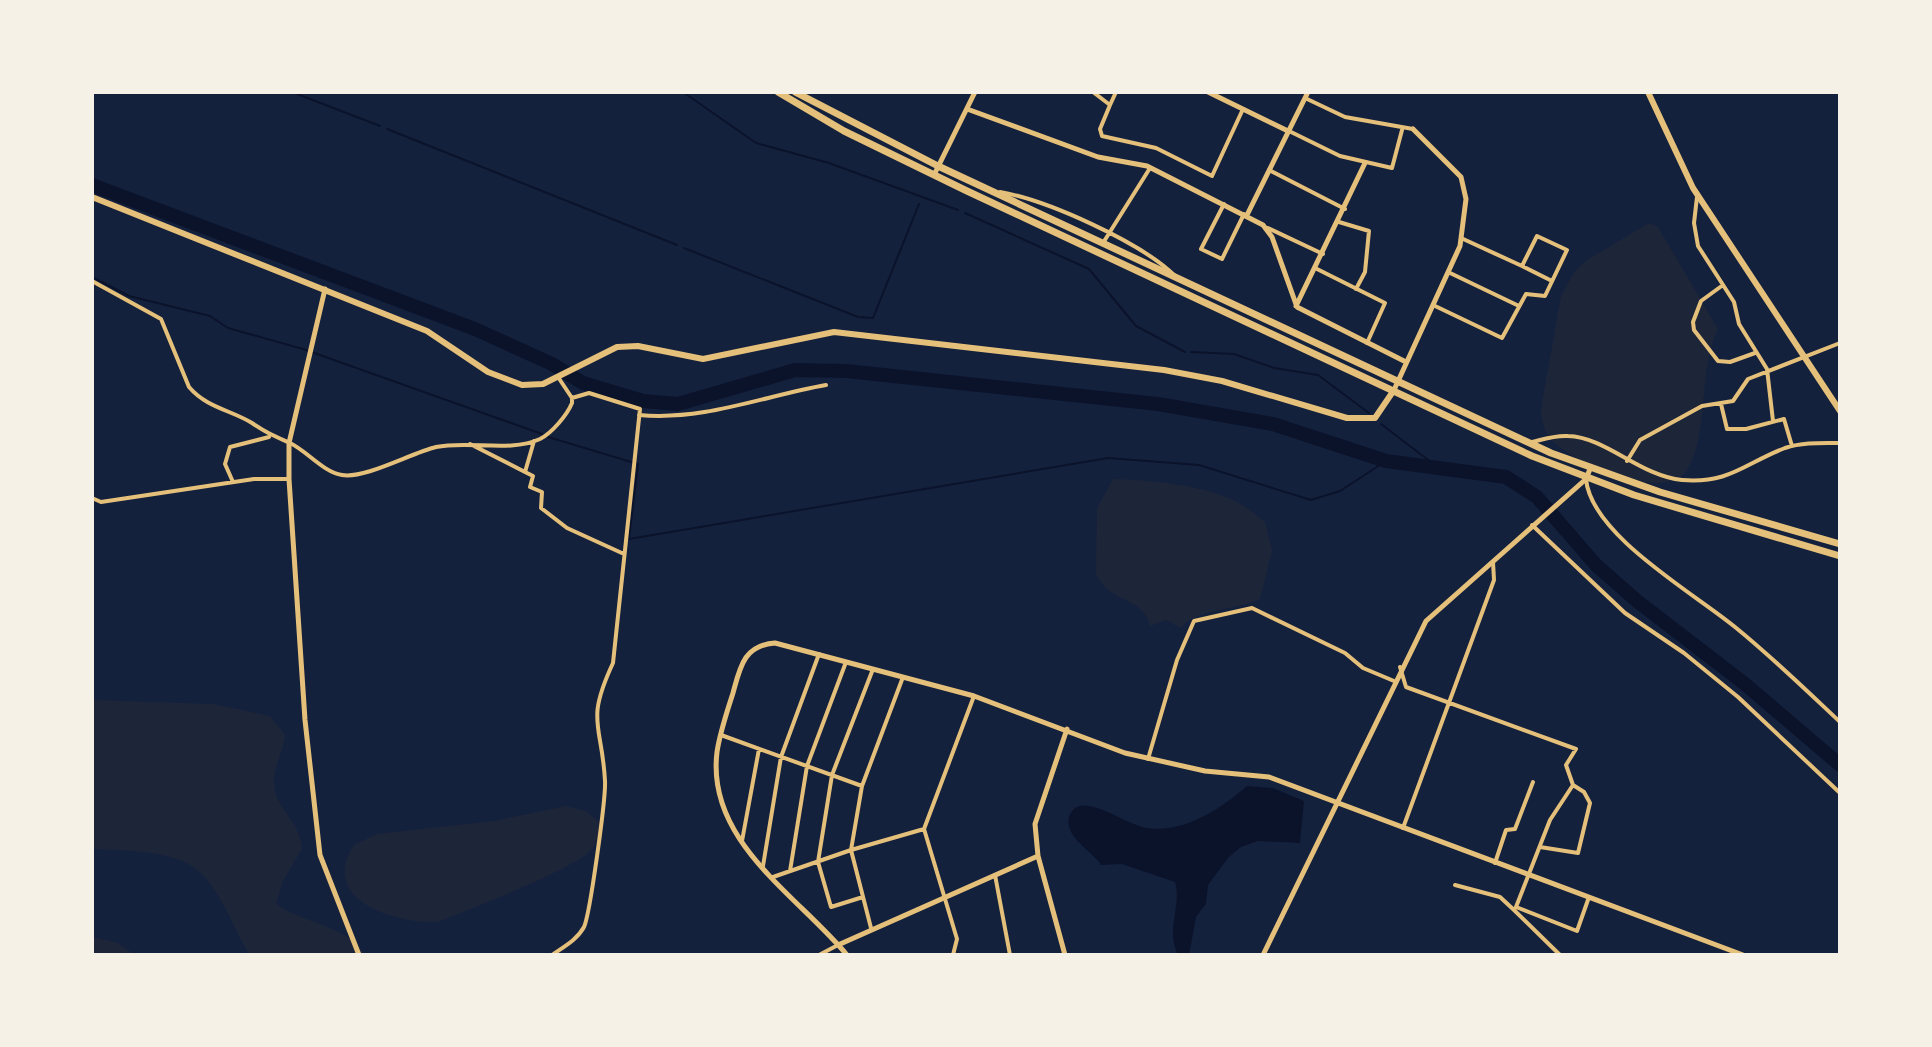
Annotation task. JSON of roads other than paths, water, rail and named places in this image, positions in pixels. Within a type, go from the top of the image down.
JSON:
[{"type":"highway","points":[[778,92],[844,131],[990,190],[1590,469],[1840,544]]},
{"type":"highway","points":[[795,92],[936,170],[1586,479],[1840,556]]},
{"type":"main road","points":[[1648,92],[1697,195],[1840,411]]},
{"type":"main road","points":[[92,197],[427,331],[499,378],[534,385],[558,377],[601,353],[630,346],[703,359],[834,332],[1164,370],[1222,381],[1347,418],[1375,418],[1394,390]]},
{"type":"street","points":[[936,170],[975,92]]},
{"type":"street","points":[[1093,92],[1110,105]]},
{"type":"street","points":[[1116,92],[1100,129],[1102,136],[1156,148],[1212,176],[1243,109]]},
{"type":"street","points":[[1208,92],[1340,156],[1365,163],[1392,168],[1402,130]]},
{"type":"street","points":[[1224,204],[1201,249],[1222,259],[1306,94],[1345,117],[1402,130],[1413,129],[1461,177],[1466,199],[1461,238],[1394,390]]},
{"type":"street","points":[[967,109],[1098,157],[1150,168],[1323,254]]},
{"type":"street","points":[[1296,306],[1365,163]]},
{"type":"street","points":[[1103,243],[1150,168]]},
{"type":"street","points":[[1269,170],[1345,209]]},
{"type":"street","points":[[990,190],[1025,196],[1108,234],[1157,259],[1178,278]]},
{"type":"street","points":[[1697,195],[1694,235],[1767,369],[1773,421]]},
{"type":"street","points":[[1339,222],[1369,231],[1365,272],[1356,289]]},
{"type":"street","points":[[1268,228],[1296,306],[1406,362]]},
{"type":"street","points":[[1431,304],[1502,338],[1526,294],[1545,296],[1567,250],[1537,236],[1522,266]]},
{"type":"street","points":[[1461,238],[1552,281]]},
{"type":"street","points":[[1315,268],[1385,303],[1367,343]]},
{"type":"street","points":[[1448,272],[1519,306]]},
{"type":"street","points":[[92,281],[161,319],[189,387],[197,396],[223,412],[251,422],[269,437],[289,443],[345,476],[414,453],[468,443],[534,441],[556,425],[569,409],[572,398],[558,377]]},
{"type":"street","points":[[1723,285],[1701,301],[1693,322],[1694,330],[1718,361],[1730,362],[1756,353]]},
{"type":"street","points":[[325,289],[289,443],[289,479],[305,720],[320,855],[359,955]]},
{"type":"street","points":[[1627,461],[1640,440],[1702,406],[1733,401],[1748,379],[1840,343]]},
{"type":"street","points":[[639,415],[684,417],[718,412],[826,385]]},
{"type":"street","points":[[552,955],[582,930],[588,908],[605,781],[595,719],[599,694],[613,663],[640,409],[589,393],[572,398]]},
{"type":"street","points":[[1721,403],[1727,429],[1746,429],[1784,419],[1792,446]]},
{"type":"street","points":[[1528,442],[1571,436],[1665,478],[1711,479],[1746,470],[1792,446],[1840,443]]},
{"type":"street","points":[[233,482],[225,464],[230,447],[269,437]]},
{"type":"street","points":[[525,472],[534,441]]},
{"type":"street","points":[[468,443],[533,476],[530,487],[542,492],[541,508],[555,519],[624,554]]},
{"type":"street","points":[[1590,469],[1586,479],[1587,493],[1636,552],[1735,626],[1840,722]]},
{"type":"street","points":[[92,498],[101,502],[233,482],[289,479]]},
{"type":"street","points":[[1263,955],[1400,667],[1426,621],[1586,479]]},
{"type":"street","points":[[1533,524],[1625,613],[1684,653],[1738,697],[1840,793]]},
{"type":"street","points":[[1402,830],[1494,580],[1493,559]]},
{"type":"street","points":[[1148,759],[1177,660],[1194,621],[1252,608],[1345,653],[1363,668],[1394,681]]},
{"type":"street","points":[[847,955],[742,842],[725,815],[719,792],[717,754],[721,735],[741,662],[750,651],[763,644],[775,643],[974,696],[1148,759],[1205,771],[1269,777],[1402,830],[1743,955]]},
{"type":"street","points":[[763,866],[781,757],[819,654]]},
{"type":"street","points":[[790,871],[807,766],[846,661]]},
{"type":"street","points":[[1400,667],[1406,687],[1576,749],[1566,765],[1573,785],[1584,792],[1590,803],[1578,853],[1540,847]]},
{"type":"street","points":[[863,897],[831,907],[818,862],[832,775],[873,669]]},
{"type":"street","points":[[871,928],[851,850],[862,786],[903,677]]},
{"type":"street","points":[[953,955],[957,939],[924,829],[974,696]]},
{"type":"street","points":[[1065,955],[1038,856],[1035,824],[1038,807],[1067,729]]},
{"type":"street","points":[[721,735],[862,786]]},
{"type":"street","points":[[742,842],[759,749]]},
{"type":"street","points":[[1495,864],[1506,830],[1515,829],[1533,782]]},
{"type":"street","points":[[1515,909],[1550,820],[1573,785]]},
{"type":"street","points":[[773,877],[924,829]]},
{"type":"street","points":[[819,955],[871,928],[1038,856]]},
{"type":"street","points":[[995,874],[1010,955]]},
{"type":"street","points":[[1455,885],[1500,897],[1560,955]]},
{"type":"street","points":[[1515,909],[1577,931],[1589,897]]},
{"type":"waterway","points":[[292,92],[380,126]]},
{"type":"waterway","points":[[683,92],[756,143],[829,163],[958,210]]},
{"type":"waterway","points":[[387,129],[677,245]]},
{"type":"waterway","points":[[92,185],[475,329],[552,364],[583,383],[643,401],[678,404],[795,370],[846,371],[1158,404],[1273,424],[1386,461],[1506,477],[1537,497],[1596,565],[1637,601],[1745,684],[1840,765]]},
{"type":"waterway","points":[[684,248],[858,317],[873,318],[919,204]]},
{"type":"waterway","points":[[965,213],[1089,269],[1136,326],[1185,352]]},
{"type":"waterway","points":[[92,277],[129,296],[210,316],[228,328],[303,349],[542,434]]},
{"type":"waterway","points":[[1191,352],[1234,354],[1274,368],[1318,375],[1369,413]]},
{"type":"waterway","points":[[1381,424],[1440,469]]},
{"type":"waterway","points":[[548,437],[638,464],[629,539],[1108,458],[1199,465],[1311,500],[1340,491],[1386,461]]}]
